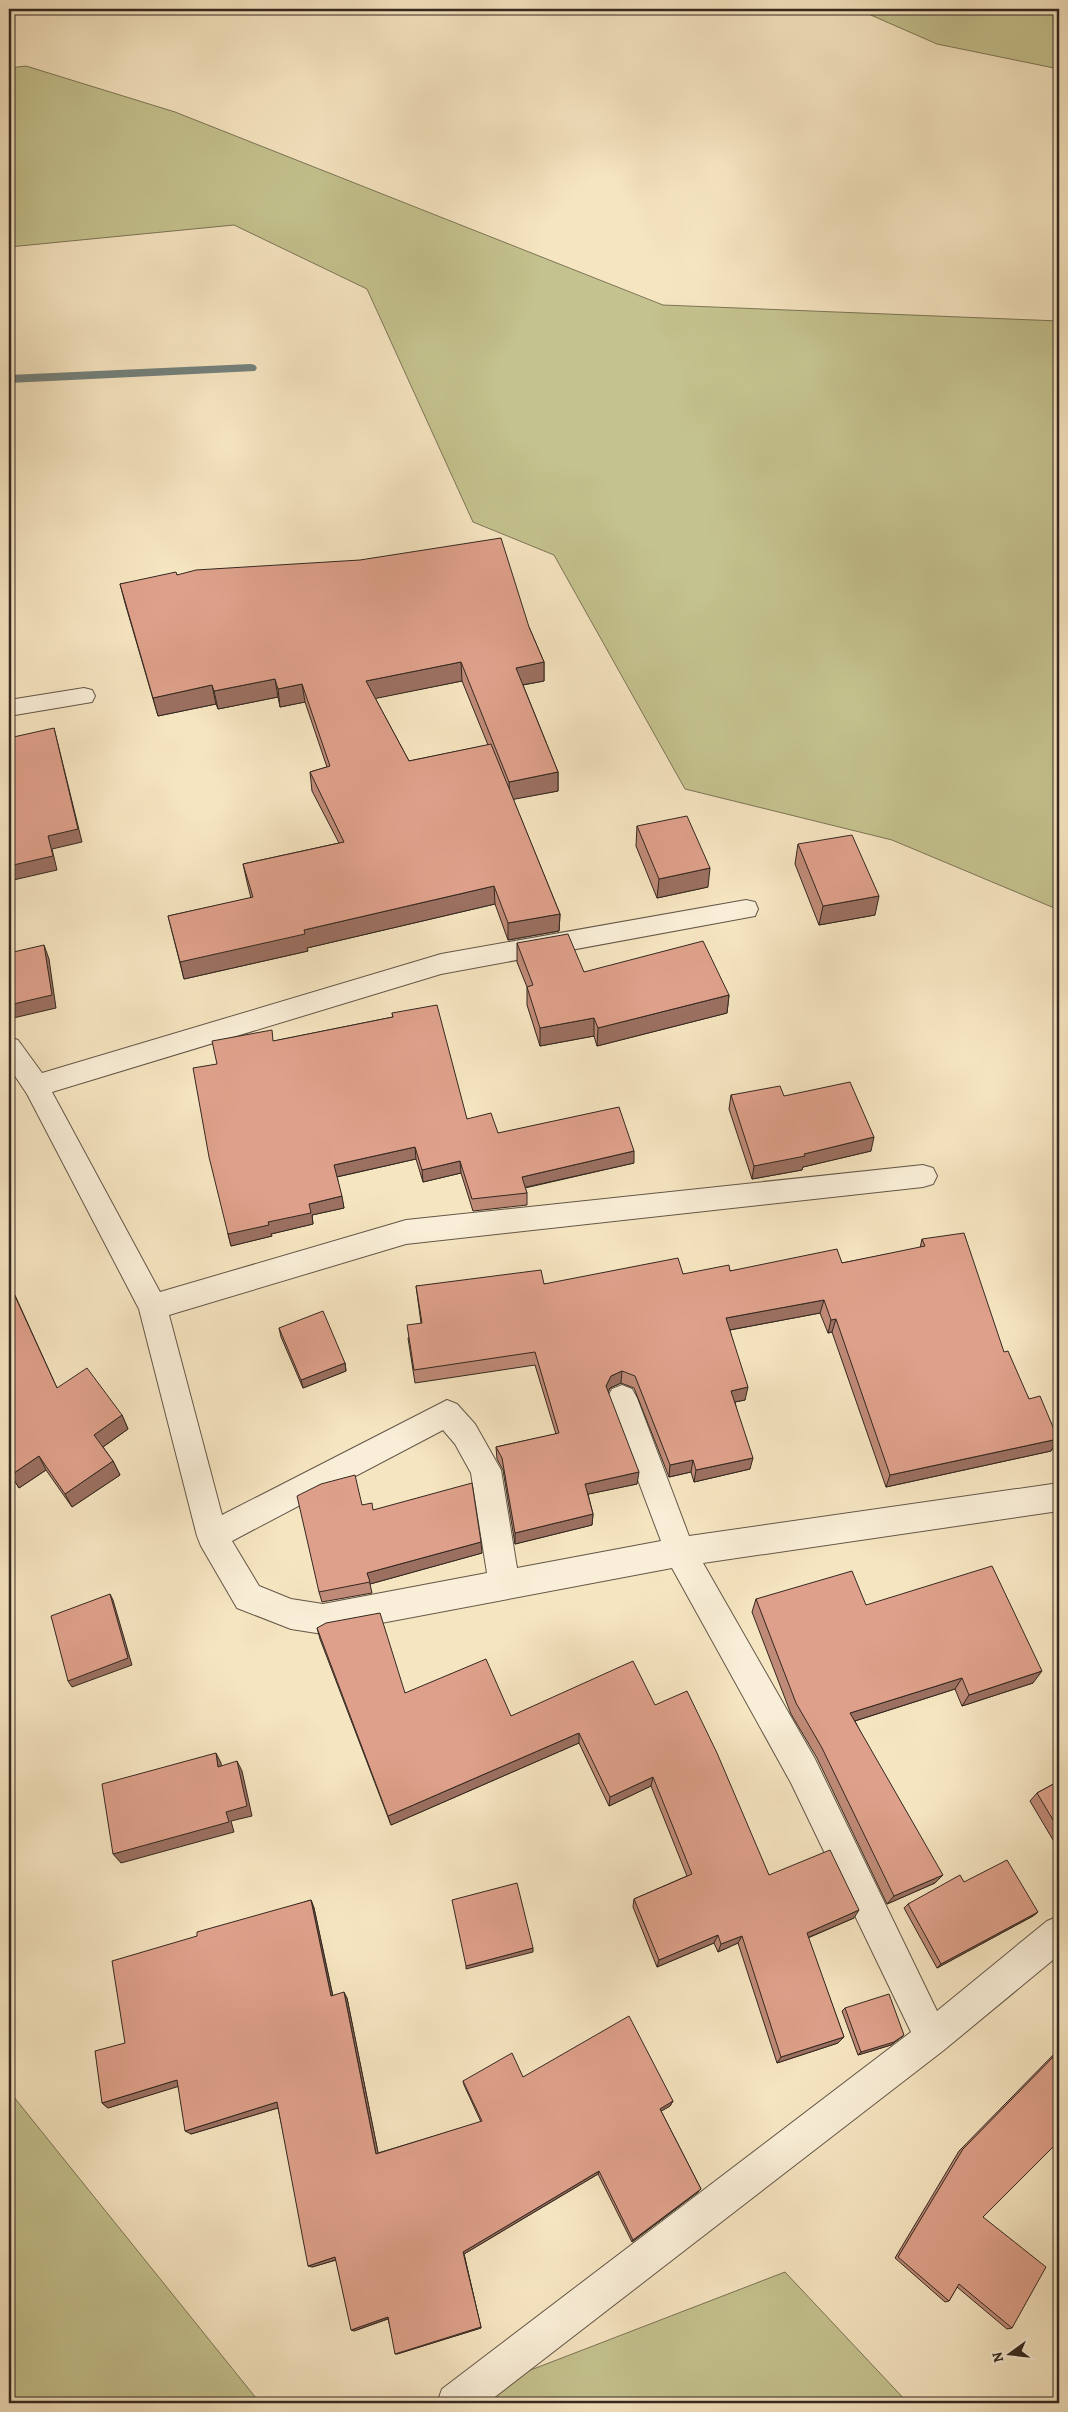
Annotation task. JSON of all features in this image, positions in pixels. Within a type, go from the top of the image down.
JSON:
[{"type":"street","points":[[9,708],[84,696]]},
{"type":"street","points":[[36,1086],[440,964],[746,909]]},
{"type":"street","points":[[9,1047],[36,1086],[153,1307],[212,1536],[248,1597],[291,1614],[323,1619],[680,1552],[1059,1497]]},
{"type":"street","points":[[153,1307],[406,1232],[923,1176]]},
{"type":"street","points":[[622,1398],[680,1552],[803,1771],[932,2038]]},
{"type":"street","points":[[212,1536],[447,1413],[465,1434],[486,1470],[504,1584]]},
{"type":"street","points":[[456,2403],[932,2038],[1059,1934]]},
{"type":"shaded area","points":[[857,9],[1059,9],[1059,69],[937,44]]},
{"type":"shaded area","points":[[26,66],[175,112],[663,305],[1059,321],[1059,910],[892,840],[685,789],[554,555],[473,522],[367,289],[234,225],[9,247],[9,68]]},
{"type":"shaded area","points":[[9,2091],[260,2403],[9,2403]]},
{"type":"shaded area","points":[[785,2272],[908,2403],[445,2403]]},
{"type":"building","points":[[501,538],[529,627],[544,662],[516,668],[558,772],[509,782],[461,662],[366,681],[409,761],[491,744],[560,914],[508,923],[494,886],[304,930],[305,934],[180,962],[168,916],[253,897],[243,864],[344,842],[310,772],[330,766],[302,684],[278,689],[275,679],[214,691],[212,685],[153,698],[120,584],[176,572],[177,575],[196,570],[360,560]]},
{"type":"building","points":[[54,728],[78,829],[48,836],[53,856],[9,866],[9,738]]},
{"type":"building","points":[[687,816],[710,868],[659,879],[637,826]]},
{"type":"building","points":[[852,835],[879,896],[823,906],[798,844]]},
{"type":"building","points":[[568,934],[584,972],[703,941],[729,995],[598,1028],[594,1018],[540,1028],[527,987],[533,985],[517,943]]},
{"type":"building","points":[[44,945],[52,995],[9,1005],[9,953]]},
{"type":"building","points":[[437,1005],[467,1119],[491,1113],[498,1133],[619,1107],[634,1151],[522,1177],[527,1193],[472,1199],[460,1161],[422,1170],[415,1147],[334,1165],[342,1196],[309,1204],[311,1213],[268,1222],[269,1225],[228,1234],[209,1157],[193,1068],[217,1064],[212,1041],[272,1030],[273,1041],[393,1017],[392,1013]]},
{"type":"building","points":[[850,1082],[874,1137],[804,1154],[805,1156],[754,1166],[731,1095],[780,1086],[784,1096]]},
{"type":"building","points":[[964,1233],[1004,1352],[1008,1351],[1029,1399],[1040,1396],[1058,1439],[890,1475],[836,1319],[831,1320],[824,1300],[726,1318],[748,1387],[731,1391],[753,1458],[696,1470],[693,1460],[670,1465],[635,1376],[622,1371],[611,1376],[606,1386],[639,1472],[585,1484],[593,1514],[515,1533],[502,1458],[496,1447],[559,1433],[535,1352],[414,1370],[407,1325],[422,1323],[416,1286],[541,1270],[544,1284],[678,1258],[683,1274],[729,1265],[730,1271],[837,1249],[842,1263],[925,1246],[922,1239]]},
{"type":"building","points":[[9,1283],[57,1388],[87,1368],[122,1415],[94,1435],[113,1461],[65,1494],[39,1456],[11,1475],[9,1467]]},
{"type":"building","points":[[323,1311],[345,1363],[301,1380],[279,1328]]},
{"type":"building","points":[[355,1475],[362,1505],[372,1503],[373,1510],[472,1483],[481,1542],[367,1573],[370,1582],[319,1592],[297,1496],[321,1484]]},
{"type":"building","points":[[992,1566],[1042,1671],[969,1695],[962,1678],[850,1713],[943,1875],[894,1896],[822,1748],[796,1703],[756,1599],[852,1571],[866,1605]]},
{"type":"building","points":[[110,1594],[128,1658],[68,1681],[51,1616]]},
{"type":"building","points":[[380,1613],[405,1693],[486,1659],[511,1716],[633,1661],[655,1705],[687,1691],[717,1753],[769,1875],[830,1850],[859,1910],[807,1933],[844,2037],[781,2057],[742,1936],[721,1944],[718,1935],[659,1960],[634,1899],[692,1874],[653,1777],[610,1797],[579,1733],[388,1816],[317,1628],[326,1623]]},
{"type":"building","points":[[216,1753],[218,1767],[237,1761],[247,1806],[226,1812],[229,1822],[113,1854],[102,1784]]},
{"type":"building","points":[[1059,1781],[1059,1830],[1037,1793]]},
{"type":"building","points":[[1007,1860],[1038,1912],[941,1964],[908,1904],[960,1875],[964,1882]]},
{"type":"building","points":[[517,1883],[533,1948],[466,1966],[452,1900]]},
{"type":"building","points":[[311,1900],[331,1996],[344,1992],[376,2154],[482,2121],[463,2081],[512,2053],[523,2077],[629,2016],[673,2101],[660,2109],[701,2189],[633,2240],[599,2171],[463,2252],[481,2327],[395,2354],[388,2317],[351,2330],[335,2257],[308,2266],[277,2102],[185,2131],[177,2080],[102,2103],[95,2051],[125,2043],[112,1961],[197,1936],[197,1932]]},
{"type":"building","points":[[889,1994],[904,2035],[894,2042],[861,2052],[845,2008]]},
{"type":"building","points":[[1059,2051],[1059,2141],[983,2217],[1046,2267],[1012,2328],[959,2284],[949,2301],[898,2257],[963,2149]]},
{"type":"waterway","points":[[9,379],[251,368]]}]
